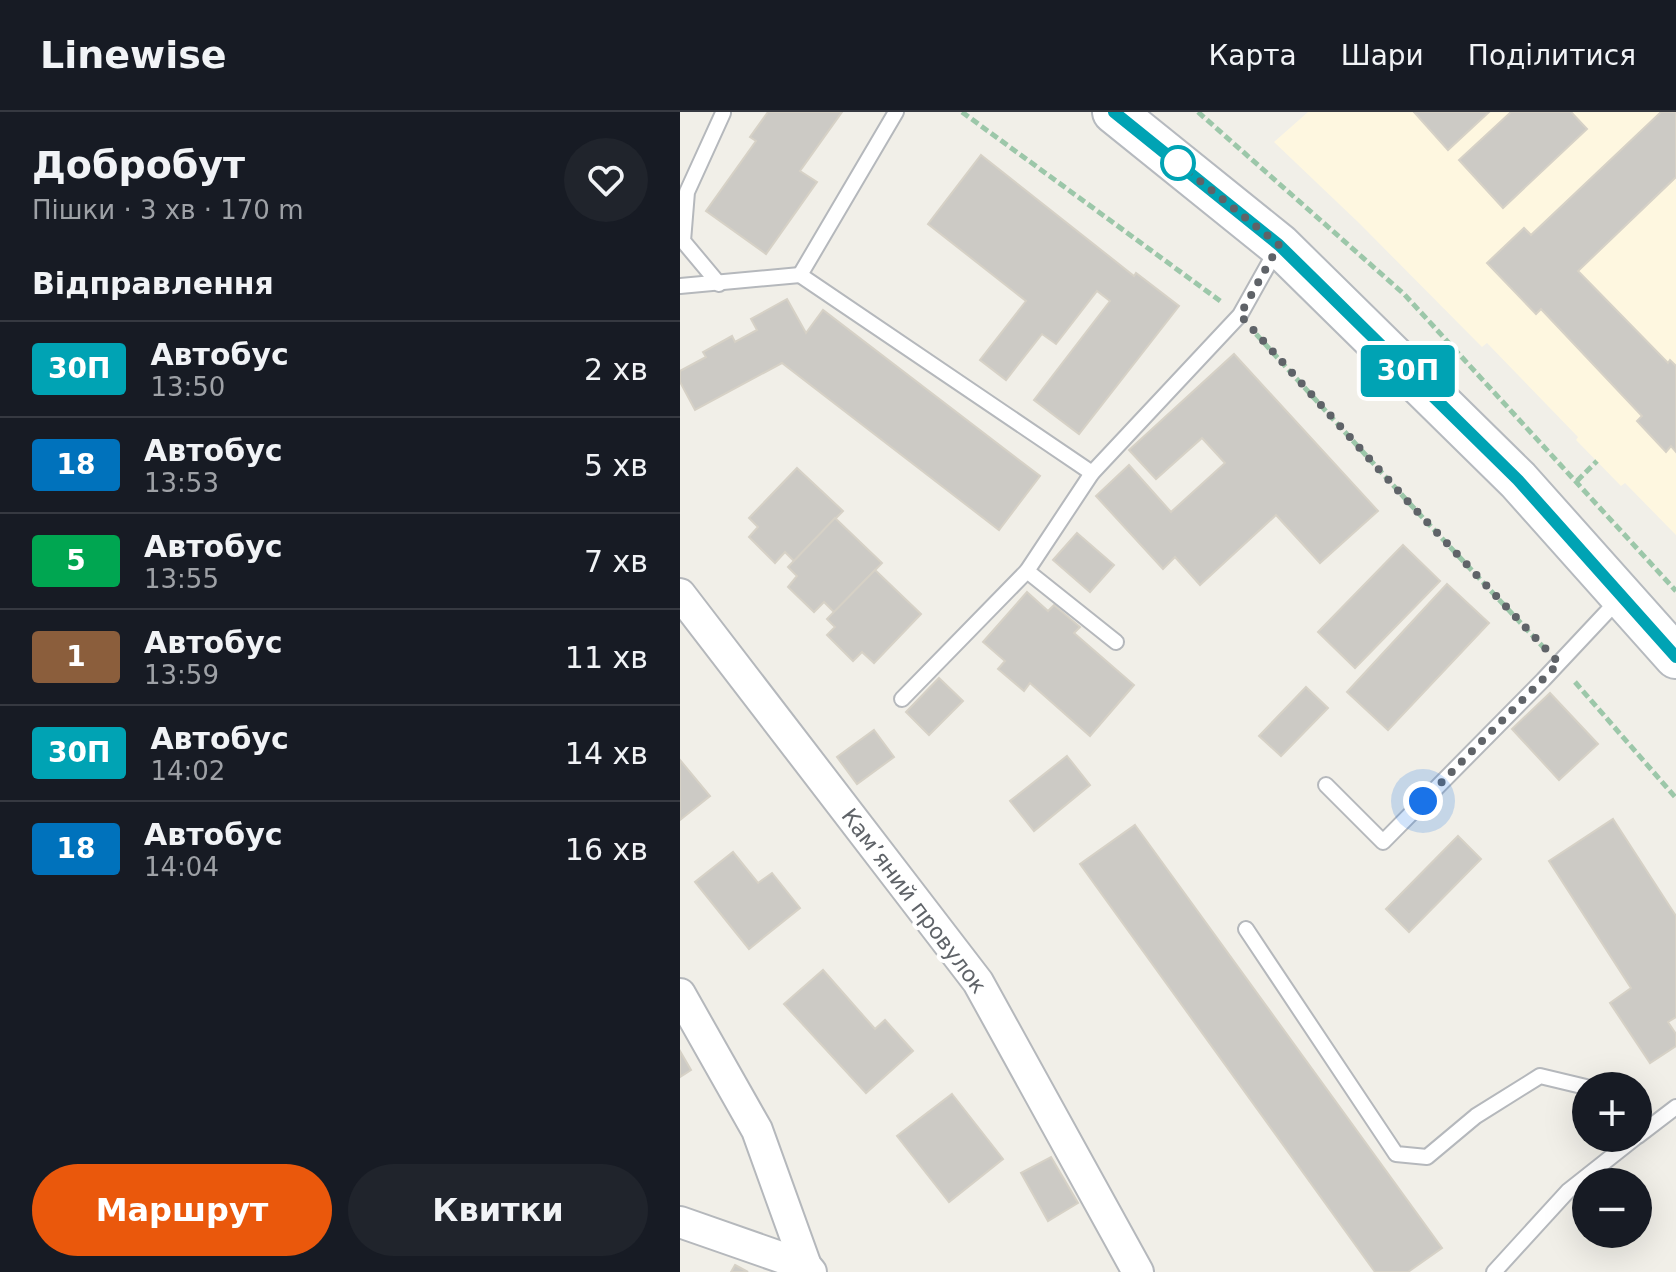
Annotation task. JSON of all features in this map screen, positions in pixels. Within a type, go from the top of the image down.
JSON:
[{"type":"main road","points":[[1114,112],[1279,245],[1518,480],[1676,657]]},
{"type":"street","name":"Камʼяний провулок","points":[[680,594],[978,982],[1138,1272]]},
{"type":"street","points":[[680,994],[757,1130],[809,1269]]},
{"type":"street","points":[[680,1222],[809,1269]]},
{"type":"lane","points":[[800,275],[896,112]]},
{"type":"lane","points":[[719,284],[683,241],[687,192],[723,113]]},
{"type":"lane","points":[[902,699],[1027,571],[1092,473],[1240,315],[1279,245]]},
{"type":"lane","points":[[680,286],[800,275],[1092,473]]},
{"type":"lane","points":[[1027,571],[1116,642]]},
{"type":"lane","points":[[1326,785],[1383,842],[1622,596]]},
{"type":"lane","points":[[1246,929],[1396,1154],[1427,1157],[1476,1116],[1540,1076],[1572,1084]]},
{"type":"lane","points":[[1652,1123],[1676,1107]]},
{"type":"lane","points":[[1494,1272],[1568,1191],[1615,1152]]},
{"type":"path","points":[[962,112],[1240,315],[1559,663],[1676,798]]},
{"type":"path","points":[[1198,112],[1404,294],[1676,591]]},
{"type":"path","points":[[1577,481],[1597,461]]},
{"type":"shaded area","points":[[1308,112],[1676,112],[1676,535],[1625,483],[1621,486],[1487,343],[1482,347],[1274,142]]},
{"type":"building","points":[[768,112],[842,112],[800,171],[817,182],[766,254],[706,211],[756,141],[750,137]]},
{"type":"building","points":[[1414,112],[1489,112],[1448,150]]},
{"type":"building","points":[[1511,112],[1571,112],[1587,129],[1503,208],[1459,160]]},
{"type":"building","points":[[1661,112],[1676,112],[1676,177],[1578,271],[1668,363],[1670,360],[1676,366],[1676,452],[1671,446],[1666,452],[1637,421],[1642,416],[1541,309],[1536,314],[1487,263],[1524,228],[1531,235]]},
{"type":"building","points":[[981,155],[1134,276],[1136,273],[1179,306],[1079,434],[1034,400],[1110,301],[1097,291],[1056,344],[1042,334],[1006,380],[980,360],[1026,301],[928,224]]},
{"type":"building","points":[[787,299],[806,333],[823,310],[1040,476],[999,530],[782,363],[695,410],[680,382],[680,371],[706,357],[703,352],[732,336],[735,342],[757,330],[751,319]]},
{"type":"building","points":[[1234,354],[1378,511],[1320,563],[1276,515],[1200,585],[1175,557],[1163,569],[1096,496],[1129,465],[1171,512],[1225,463],[1202,438],[1156,479],[1129,450]]},
{"type":"building","points":[[797,468],[843,511],[794,561],[785,552],[775,563],[749,537],[758,527],[749,518]]},
{"type":"building","points":[[835,518],[882,563],[834,612],[824,602],[814,612],[788,587],[797,576],[788,567]]},
{"type":"building","points":[[1077,533],[1114,565],[1090,592],[1053,560]]},
{"type":"building","points":[[1403,545],[1440,581],[1355,668],[1318,632]]},
{"type":"building","points":[[875,570],[921,614],[874,663],[862,652],[853,661],[827,635],[835,627],[827,619]]},
{"type":"building","points":[[1447,584],[1489,623],[1388,730],[1347,692]]},
{"type":"building","points":[[1027,592],[1048,611],[1054,605],[1080,627],[1074,633],[1134,685],[1090,736],[1030,683],[1024,691],[998,669],[1005,661],[983,642]]},
{"type":"building","points":[[939,678],[963,701],[929,735],[906,712]]},
{"type":"building","points":[[1306,687],[1328,708],[1281,756],[1259,736]]},
{"type":"building","points":[[1550,693],[1598,744],[1559,780],[1512,729]]},
{"type":"building","points":[[874,730],[894,757],[857,784],[837,757]]},
{"type":"building","points":[[1067,756],[1090,785],[1034,831],[1010,801]]},
{"type":"building","points":[[680,760],[710,796],[680,820]]},
{"type":"building","points":[[1613,819],[1676,916],[1676,1017],[1668,1022],[1676,1034],[1676,1046],[1650,1063],[1610,1003],[1631,988],[1549,861]]},
{"type":"building","points":[[1135,825],[1442,1248],[1408,1272],[1375,1272],[1080,864]]},
{"type":"building","points":[[1458,836],[1481,859],[1409,932],[1386,909]]},
{"type":"building","points":[[733,852],[758,883],[772,873],[800,908],[749,949],[695,882]]},
{"type":"building","points":[[823,970],[875,1029],[885,1020],[913,1051],[866,1093],[784,1004]]},
{"type":"building","points":[[680,1051],[691,1070],[680,1077]]},
{"type":"building","points":[[952,1094],[1003,1159],[949,1202],[897,1136]]},
{"type":"building","points":[[1051,1157],[1078,1203],[1048,1221],[1021,1173]]},
{"type":"building","points":[[735,1265],[748,1272],[731,1272]]},
{"type":"bus line","name":"30П","points":[[1114,112],[1279,245],[1518,480],[1676,657]]},
{"type":"route","points":[[1178,163],[1279,245],[1240,315],[1559,663],[1423,801]]}]
